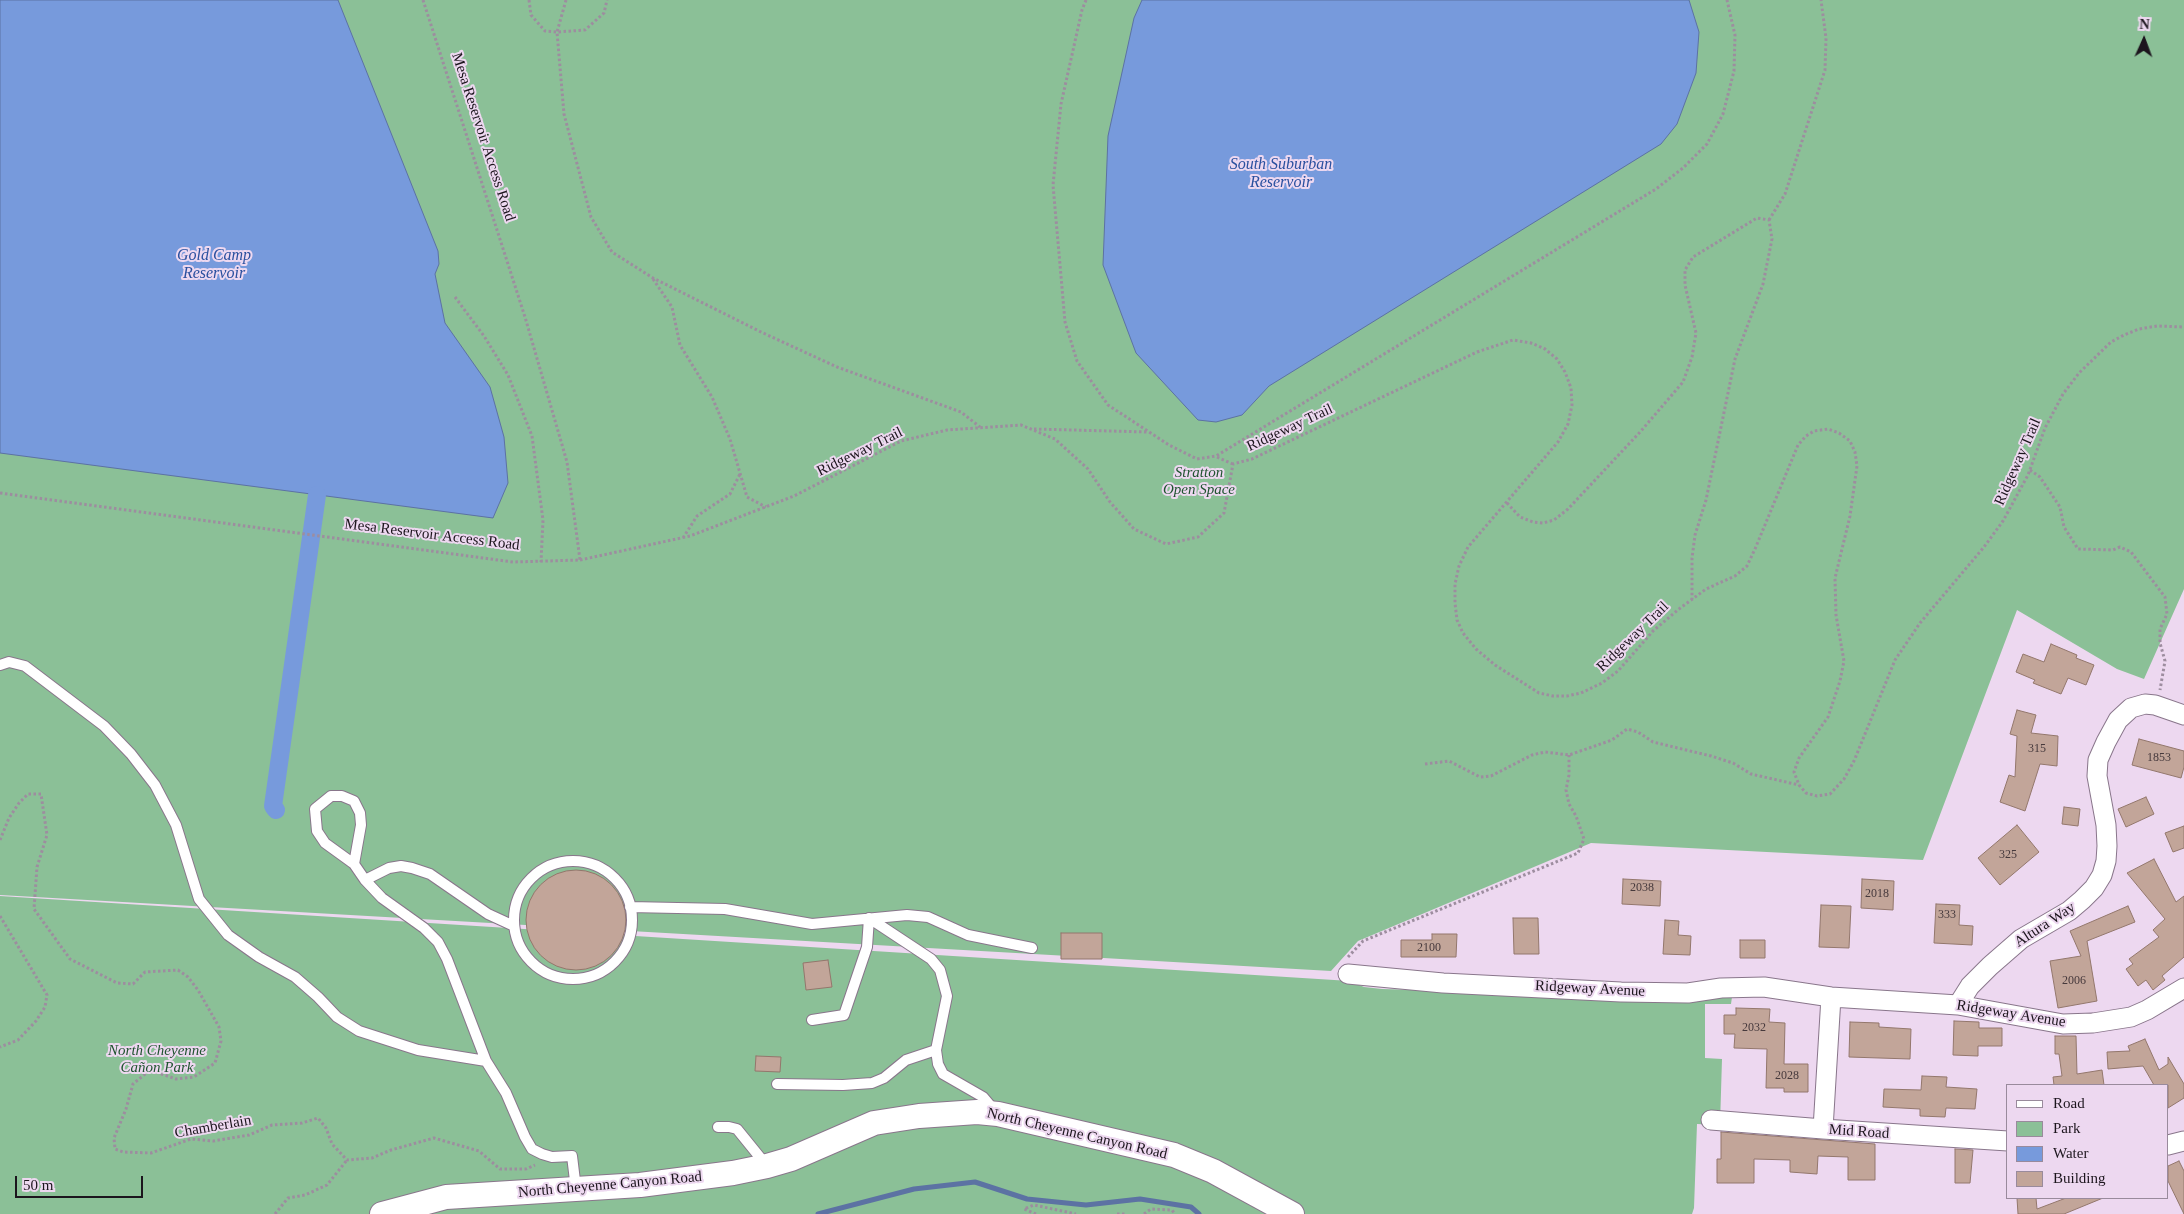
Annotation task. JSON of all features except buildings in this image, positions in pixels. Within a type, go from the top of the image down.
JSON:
[{"type":"street","points":[[2150,704],[2184,715]]},
{"type":"street","name":"Altura Way","points":[[1958,1005],[1970,986],[2008,950],[2021,939],[2068,911],[2094,888],[2106,861],[2107,846],[2106,825],[2097,776],[2098,760],[2118,720],[2131,708],[2150,704]]},
{"type":"street","name":"Ridgeway Avenue","points":[[1347,966],[1443,983],[1621,992],[1688,993],[1720,988],[1764,987],[1831,997],[1958,1005],[2063,1024],[2094,1023],[2131,1017],[2147,1010],[2184,988]]},
{"type":"street","points":[[1823,1129],[1831,997]]},
{"type":"street","name":"North Cheyenne Canyon Road","points":[[382,1214],[446,1197],[640,1186],[767,1166],[791,1159],[874,1123],[951,1113],[998,1114],[1181,1158],[1213,1171],[1292,1214]]},
{"type":"street","name":"Mid Road","points":[[1711,1120],[2006,1141]]},
{"type":"street","points":[[2169,1145],[2184,1141]]},
{"type":"lane","points":[[0,665],[9,662],[25,666],[104,726],[131,754],[155,785],[176,825],[199,899],[228,935],[259,957],[295,977],[337,1017],[359,1031],[418,1050],[486,1061]]},
{"type":"lane","points":[[354,864],[361,824],[360,813],[354,801],[342,796],[331,796],[315,809],[317,832],[325,843],[354,864],[365,880],[382,898],[424,928],[438,942],[447,959],[486,1061],[506,1093],[532,1149],[552,1158],[572,1156],[576,1190]]},
{"type":"lane","points":[[578,861],[599,867],[612,876],[625,892],[632,920],[630,937],[618,959],[602,972],[588,977],[567,979],[545,972],[526,957],[518,944],[514,926],[515,906],[524,886],[543,869],[561,862],[578,861]]},
{"type":"lane","points":[[365,880],[389,868],[401,866],[412,868],[430,874],[488,914],[514,926]]},
{"type":"lane","points":[[630,907],[725,909],[812,924],[907,915],[928,917],[968,935],[1032,948]]},
{"type":"lane","points":[[812,1020],[844,1015],[867,947],[869,918]]},
{"type":"lane","points":[[869,918],[931,959],[940,970],[947,996],[936,1050],[938,1064],[943,1074],[983,1097],[998,1114]]},
{"type":"lane","points":[[777,1084],[872,1083],[884,1078],[906,1060],[936,1050]]},
{"type":"lane","points":[[718,1127],[738,1129],[767,1166]]},
{"type":"path","name":"Mesa Reservoir Access Road","points":[[0,493],[512,562],[580,560],[568,462],[525,317],[423,0]]},
{"type":"path","points":[[529,0],[531,15],[545,31],[557,32],[585,30],[604,12],[607,0]]},
{"type":"path","points":[[566,0],[557,32],[564,114],[591,217],[612,252],[653,278],[761,332],[837,367],[961,412],[980,428]]},
{"type":"path","points":[[1086,0],[1082,10],[1061,104],[1053,185],[1065,322],[1077,361],[1108,405],[1148,432],[1197,460],[1216,456],[1647,194],[1683,168],[1707,144],[1723,114],[1734,62],[1735,35],[1727,0]]},
{"type":"path","points":[[1692,599],[1692,558],[1695,536],[1706,500],[1735,359],[1763,284],[1772,239],[1769,220],[1785,194],[1825,70],[1826,38],[1821,0]]},
{"type":"path","points":[[1506,503],[1520,518],[1533,522],[1554,520],[1568,509],[1641,431],[1683,382],[1692,357],[1696,333],[1685,285],[1685,270],[1693,257],[1757,218],[1769,220]]},
{"type":"path","points":[[653,278],[672,307],[680,345],[712,397],[730,440],[747,497],[766,507]]},
{"type":"path","points":[[455,297],[484,336],[508,375],[532,436],[543,520],[541,562]]},
{"type":"path","name":"Ridgeway Trail","points":[[580,560],[683,538],[794,496],[901,442],[947,430],[1021,425],[1055,439],[1088,469],[1110,502],[1134,529],[1166,544],[1198,537],[1224,513],[1233,464],[1252,459],[1477,352],[1513,340],[1531,343],[1545,349],[1556,359],[1565,372],[1571,388],[1572,405],[1568,424],[1558,442],[1468,547],[1459,566],[1455,584],[1458,620],[1463,633],[1476,649],[1495,665],[1539,693],[1553,696],[1582,693],[1602,683],[1618,671],[1653,631],[1692,599],[1706,589],[1735,576],[1747,566],[1798,445],[1806,436],[1814,431],[1828,429],[1839,433],[1850,441],[1855,452],[1857,466],[1850,516],[1835,578],[1836,616],[1844,661],[1840,681],[1828,717],[1799,758],[1794,772],[1799,786],[1806,793],[1817,796],[1830,794],[1844,779],[1854,761],[1895,660],[1920,623],[2004,521],[2030,470],[2046,428],[2063,394],[2079,373],[2111,342],[2139,329],[2157,326],[2184,327]]},
{"type":"path","points":[[1032,429],[1148,432]]},
{"type":"path","points":[[1216,456],[1233,464]]},
{"type":"path","points":[[2030,470],[2040,477],[2060,507],[2064,526],[2078,549],[2113,550],[2120,548],[2131,552],[2166,598],[2167,614],[2160,629],[2160,643],[2165,661],[2162,682],[2150,704]]},
{"type":"path","points":[[683,538],[697,516],[730,494],[740,474]]},
{"type":"path","points":[[1425,764],[1449,761],[1480,777],[1491,776],[1532,755],[1545,752],[1569,754],[1612,740],[1627,729],[1638,732],[1653,742],[1711,756],[1733,763],[1751,774],[1799,786]]},
{"type":"path","points":[[1347,966],[1363,941],[1578,852],[1584,839],[1576,816],[1569,804],[1566,790],[1569,776],[1569,754]]},
{"type":"path","name":"Chamberlain","points":[[0,840],[9,818],[19,803],[28,794],[41,794],[47,835],[37,867],[34,909],[70,959],[117,983],[133,984],[145,972],[178,970],[188,977],[198,990],[219,1027],[220,1041],[215,1063],[194,1077],[176,1080],[150,1070],[133,1084],[126,1109],[114,1138],[116,1149],[123,1152],[151,1153],[191,1139],[213,1141],[249,1135],[272,1125],[302,1124],[318,1118],[326,1128],[332,1144],[347,1160]]},
{"type":"path","points":[[0,916],[47,995],[45,1007],[36,1021],[18,1040],[0,1047]]},
{"type":"path","points":[[275,1214],[288,1198],[305,1195],[327,1185],[347,1160],[372,1158],[390,1150],[434,1138],[479,1152],[500,1170],[526,1169],[552,1158]]},
{"type":"path","points":[[1036,1214],[1024,1209],[1034,1205],[1076,1214]]},
{"type":"path","points":[[1144,1214],[1151,1209],[1172,1210],[1175,1214]]},
{"type":"path","points":[[1117,1214],[1126,1214]]},
{"type":"green space","name":"Stratton Open Space","points":[[0,0],[2184,0],[2184,589],[2144,679],[2117,669],[2017,610],[1923,860],[1591,843],[1358,941],[1331,971],[0,895]]},
{"type":"green space","name":"North Cheyenne Cañon Park","points":[[0,896],[1350,981],[1364,987],[1382,989],[1700,998],[1732,997],[1731,1004],[1705,1004],[1705,1058],[1722,1059],[1720,1125],[1697,1124],[1694,1208],[1692,1214],[0,1214]]},
{"type":"water","name":"Gold Camp Reservoir","points":[[0,0],[338,0],[438,251],[439,264],[435,274],[445,323],[490,387],[504,437],[508,483],[493,518],[0,453]]},
{"type":"water","name":"South Suburban Reservoir","points":[[1142,0],[1689,0],[1699,32],[1696,73],[1677,124],[1661,144],[1269,386],[1242,415],[1216,422],[1198,420],[1136,353],[1103,265],[1108,136],[1134,18]]},
{"type":"waterway","points":[[276,810],[273,806],[317,495]]},
{"type":"waterway","points":[[818,1214],[914,1189],[975,1182],[1027,1199],[1086,1205],[1140,1199],[1191,1207],[1199,1214]]}]
